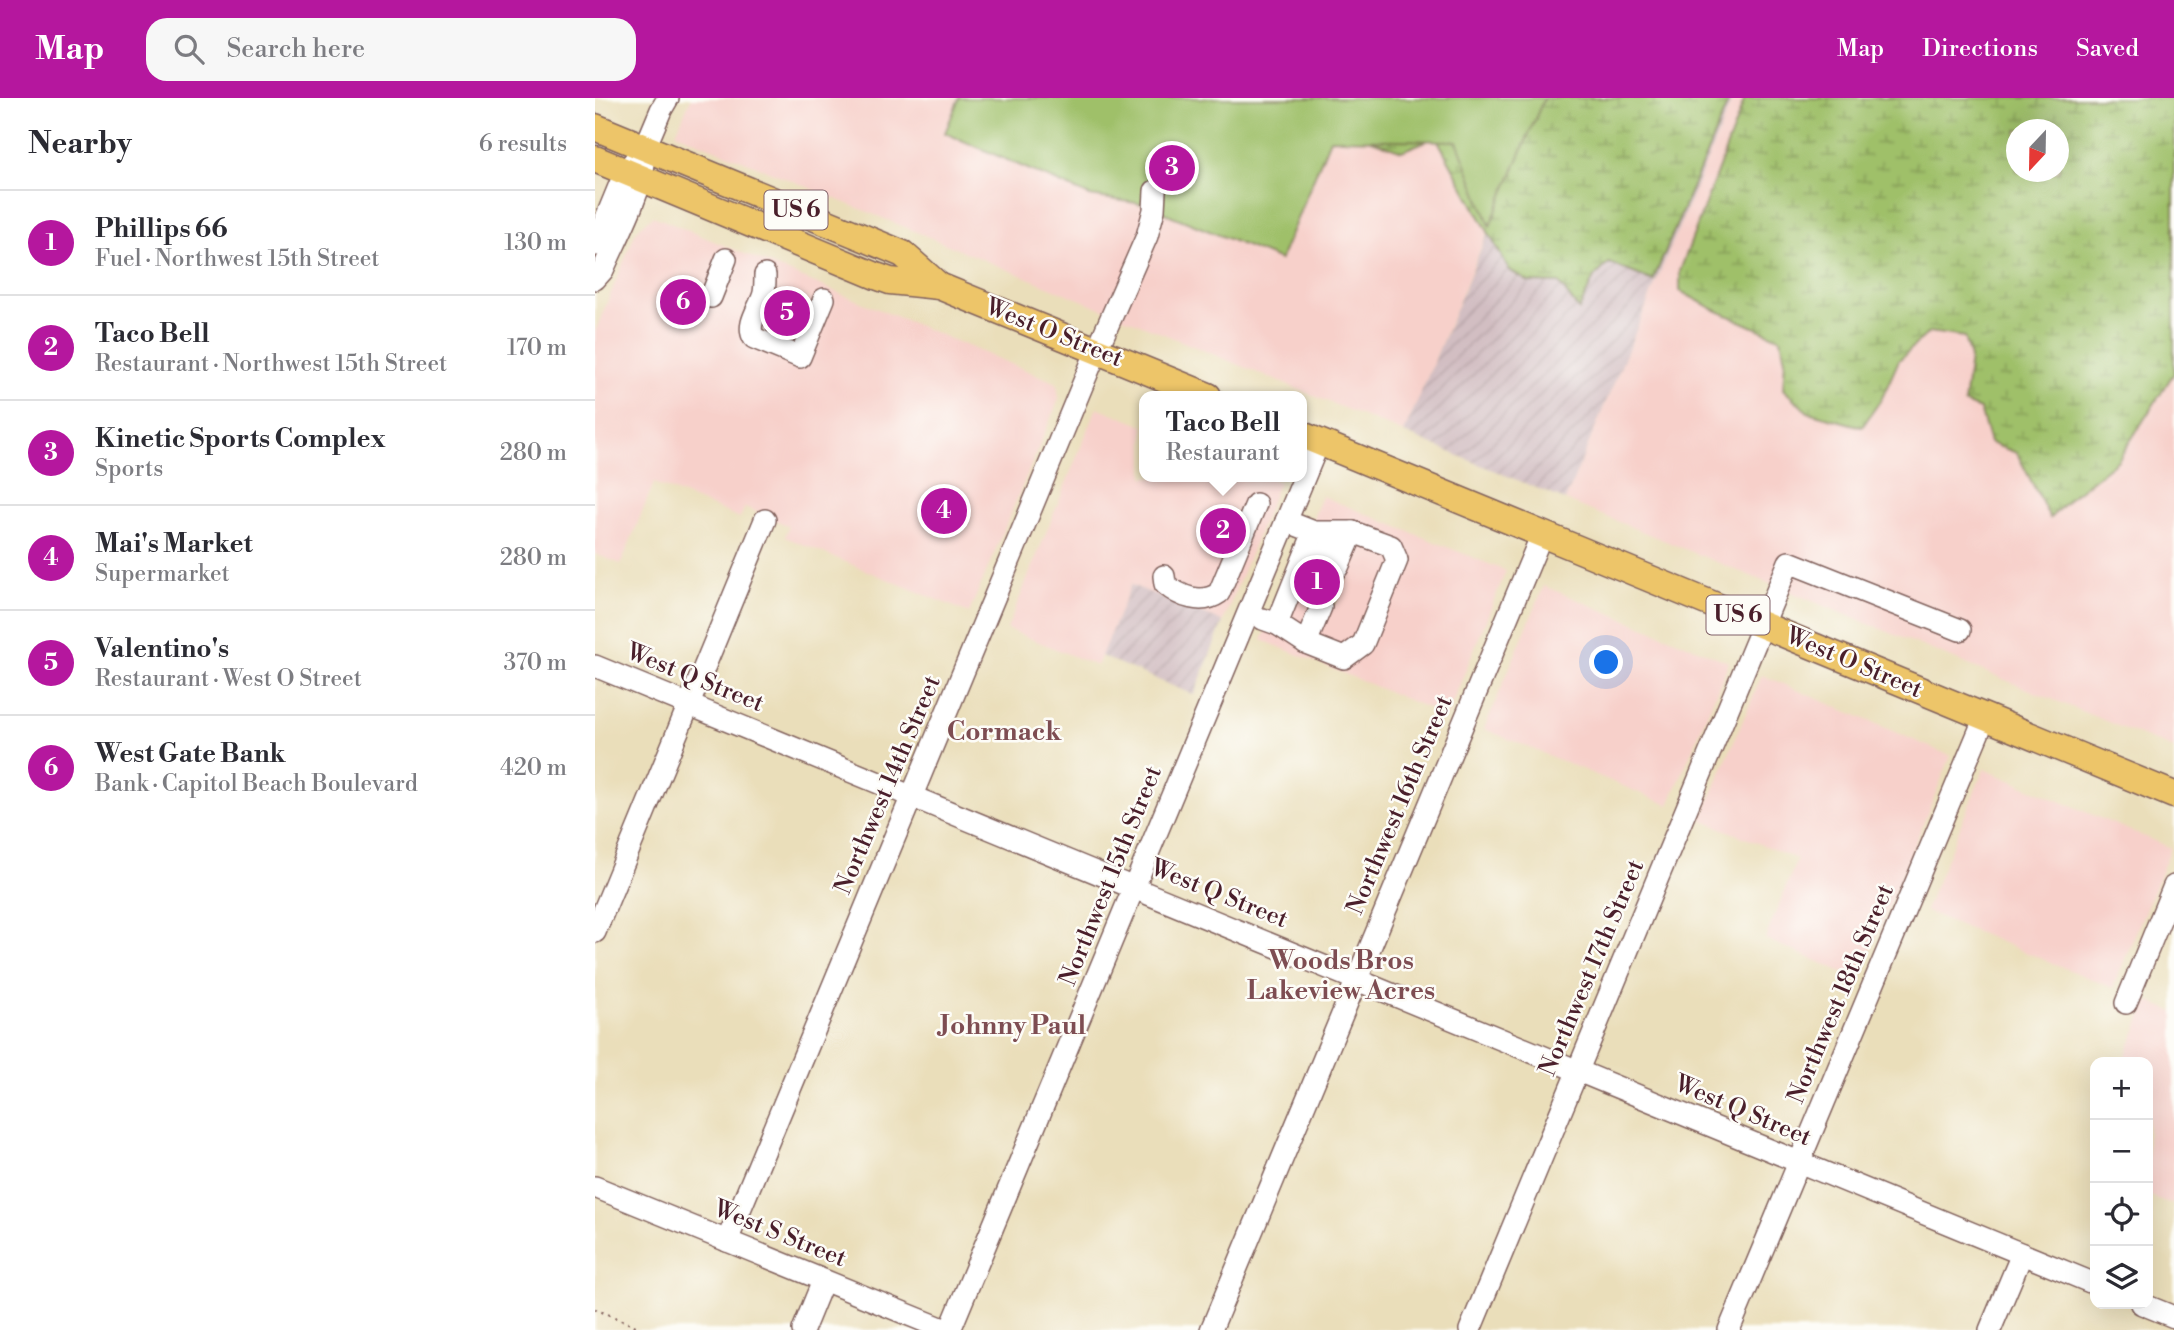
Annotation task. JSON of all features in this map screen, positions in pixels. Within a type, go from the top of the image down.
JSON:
[{"type":"main road","name":"West O Street","points":[[595,127],[903,254],[939,286]]},
{"type":"main road","name":"West O Street","points":[[595,159],[890,281],[939,286],[1196,391]]},
{"type":"main road","name":"West O Street","points":[[1310,439],[2174,795]]},
{"type":"street","points":[[595,279],[603,270],[634,176],[668,98]]},
{"type":"street","points":[[595,245],[634,176]]},
{"type":"street","name":"Northwest 14th Street","points":[[727,1241],[1097,350],[1147,236],[1154,210],[1155,191]]},
{"type":"street","points":[[711,297],[726,259]]},
{"type":"street","points":[[765,275],[764,294],[751,333],[754,338],[800,357],[824,299]]},
{"type":"street","name":"Northwest 15th Street","points":[[948,1330],[1135,888],[1286,521],[1297,482]]},
{"type":"street","points":[[1164,576],[1165,584],[1170,589],[1198,600],[1212,598],[1219,593],[1256,504]]},
{"type":"street","points":[[595,932],[765,520]]},
{"type":"street","points":[[1248,613],[1344,658],[1363,645],[1397,560],[1391,547],[1344,532],[1314,533],[1286,521]]},
{"type":"street","points":[[1331,564],[1344,532]]},
{"type":"street","points":[[1292,634],[1314,533]]},
{"type":"street","name":"Northwest 16th Street","points":[[1211,1330],[1542,534]]},
{"type":"street","name":"Northwest 17th Street","points":[[1470,1330],[1789,562],[1960,631]]},
{"type":"street","points":[[1292,634],[1314,604]]},
{"type":"street","name":"West Q Street","points":[[595,666],[2090,1282]]},
{"type":"street","name":"Northwest 18th Street","points":[[1729,1330],[1985,717]]},
{"type":"street","points":[[2126,1003],[2174,886]]},
{"type":"street","name":"West S Street","points":[[595,1187],[948,1330]]},
{"type":"street","points":[[1990,1330],[2022,1254]]},
{"type":"street","points":[[803,1330],[823,1281]]},
{"type":"street","points":[[2153,1308],[2174,1317]]},
{"type":"path","points":[[595,1309],[645,1330]]},
{"type":"shaded area","points":[[691,98],[959,98],[945,133],[1090,196],[1143,204],[1280,260],[1330,139],[1457,141],[1490,226],[1404,433],[676,133]]},
{"type":"shaded area","points":[[1544,98],[1733,98],[1565,500],[1404,433]]},
{"type":"shaded area","points":[[1733,98],[2174,98],[2174,749],[1565,500]]},
{"type":"shaded area","points":[[653,216],[1057,383],[1059,399],[969,613],[785,537],[789,526],[745,507],[740,518],[654,483],[621,564],[595,554],[595,332],[637,229]]},
{"type":"shaded area","points":[[1097,407],[1139,424],[1139,482],[1279,482],[1223,622],[1131,585],[1097,666],[1007,629]]},
{"type":"shaded area","points":[[1322,496],[1506,571],[1447,716],[1262,640]]},
{"type":"shaded area","points":[[1131,585],[1223,622],[1194,695],[1101,656]]},
{"type":"shaded area","points":[[1544,586],[1729,662],[1669,805],[1484,729]]},
{"type":"shaded area","points":[[1762,675],[1951,756],[1859,979],[1765,939],[1797,859],[1701,820]]},
{"type":"shaded area","points":[[1984,769],[2171,848],[2113,988],[1925,911]]},
{"type":"shaded area","points":[[2148,1001],[2174,1012],[2174,1205],[2153,1197],[2153,1057],[2125,1057]]},
{"type":"green space","points":[[959,98],[1544,98],[1490,226],[1457,141],[1330,139],[1280,260],[1143,204],[1090,196],[945,133]]},
{"type":"green space","points":[[1338,98],[1730,98],[1653,281],[1609,263],[1594,277],[1579,310],[1559,283],[1529,282],[1509,270],[1436,137],[1402,151],[1349,132]]},
{"type":"green space","points":[[1745,98],[2174,98],[2174,373],[2118,460],[2070,498],[2050,518],[2017,453],[1990,443],[1980,409],[1964,403],[1970,358],[1964,337],[1929,332],[1899,360],[1882,398],[1862,427],[1808,412],[1783,389],[1785,360],[1781,339],[1680,291],[1680,271]]},
{"type":"tunnel","points":[[1308,601],[1324,561]]},
{"type":"tunnel","points":[[1321,607],[1338,567]]},
{"type":"place","name":"Kinetic Sports Complex","points":[[1172,168]]},
{"type":"place","name":"West Gate Bank","points":[[683,302]]},
{"type":"place","name":"Valentino's","points":[[787,313]]},
{"type":"place","name":"Mai's Market","points":[[944,511]]},
{"type":"place","name":"Taco Bell","points":[[1223,531]]},
{"type":"place","name":"Phillips 66","points":[[1317,582]]},
{"type":"district","name":"Cormack","points":[[1004,732]]},
{"type":"district","name":"Woods Bros Lakeview Acres","points":[[1341,976]]},
{"type":"district","name":"Johnny Paul","points":[[1013,1026]]}]
